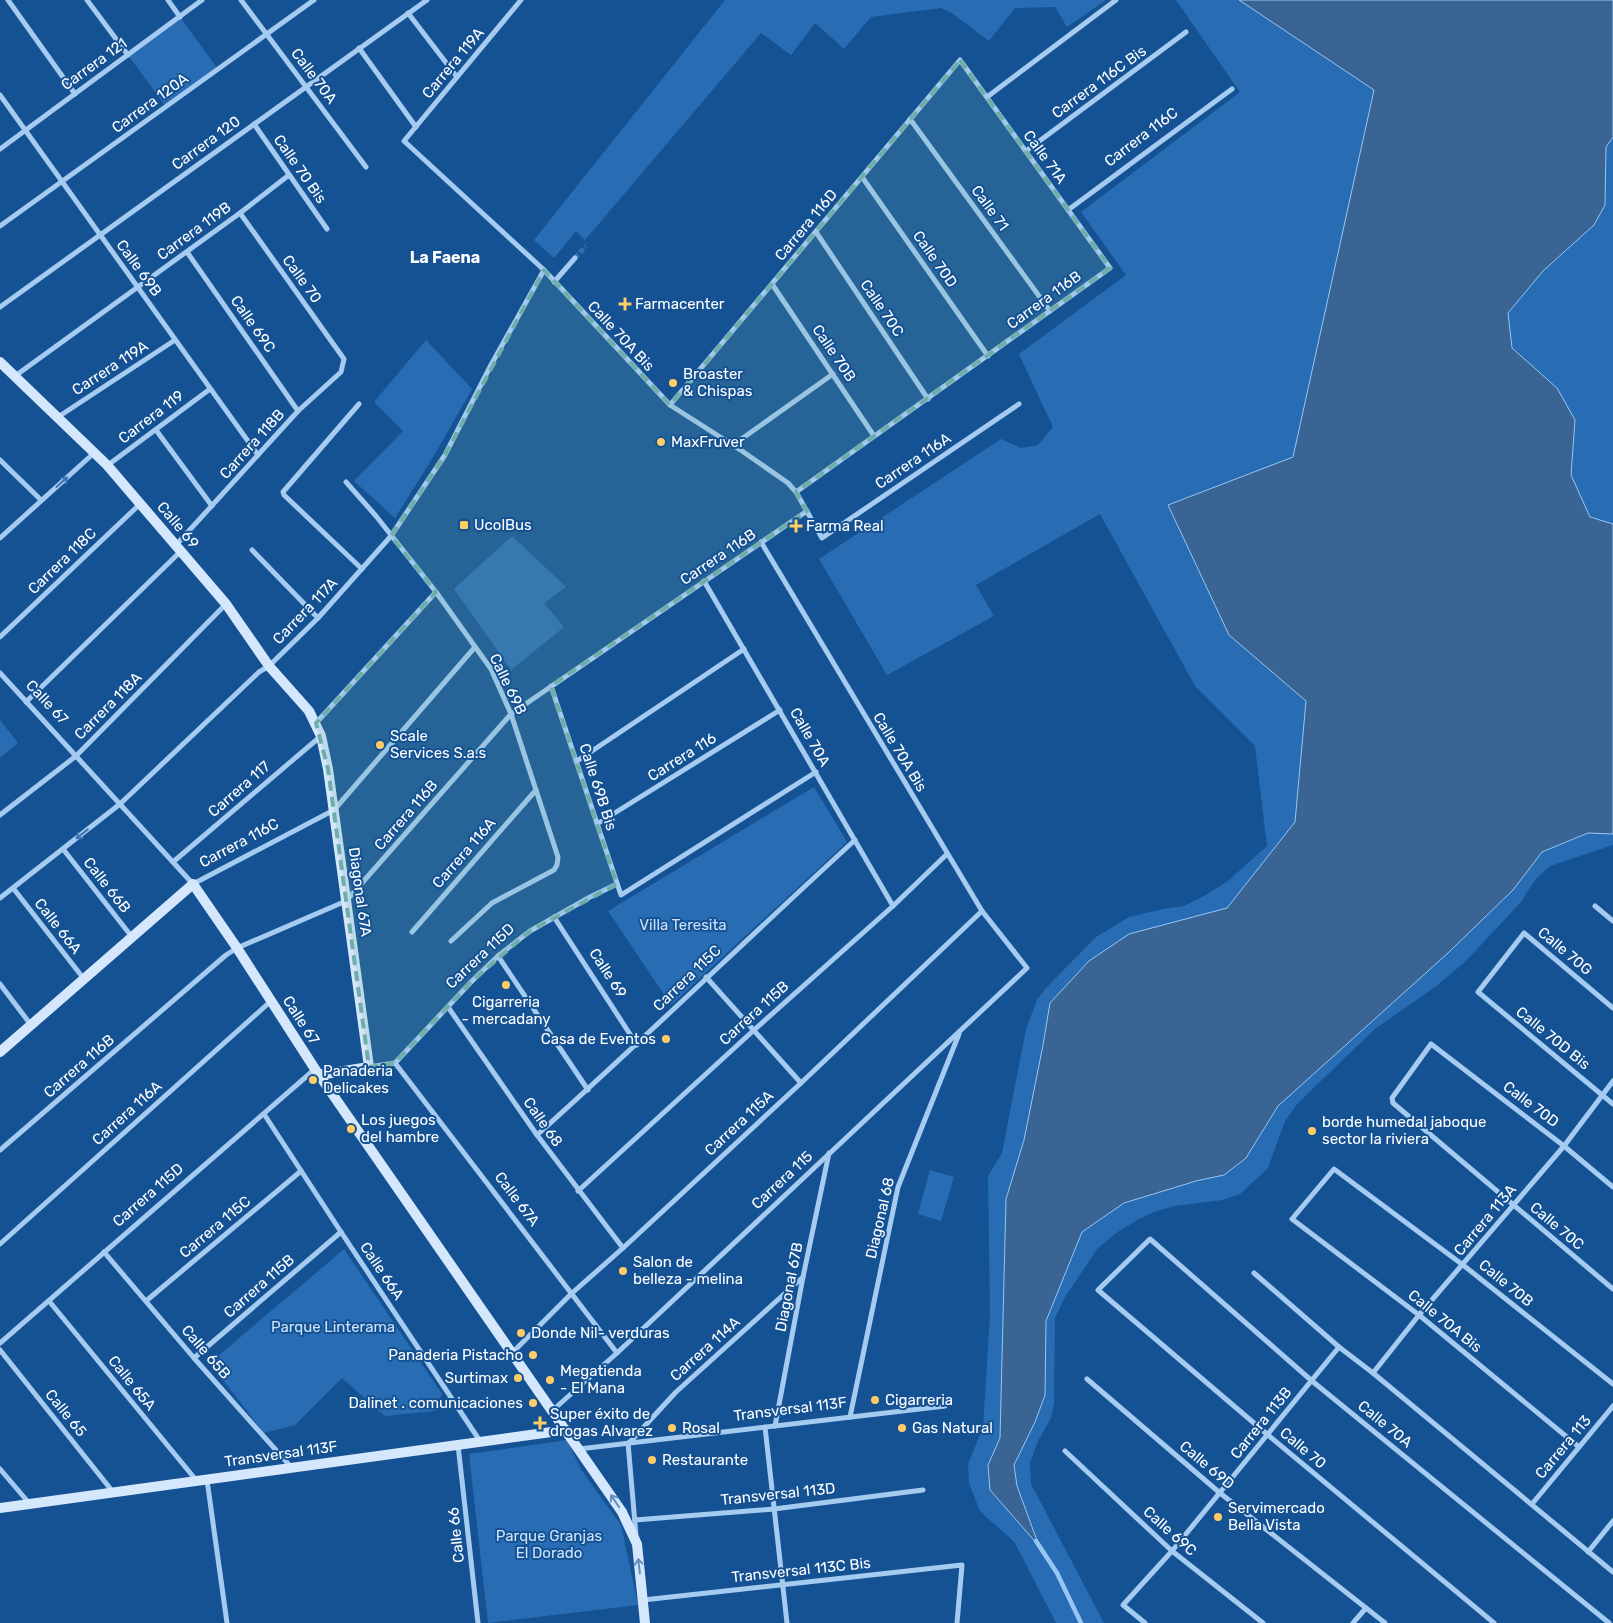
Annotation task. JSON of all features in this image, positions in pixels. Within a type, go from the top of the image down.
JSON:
[{"type":"street","points":[[8,0],[75,94]]},
{"type":"street","points":[[87,0],[128,55]]},
{"type":"street","points":[[168,0],[180,16]]},
{"type":"street","name":"Carrera 121","points":[[0,149],[202,0]]},
{"type":"street","name":"Calle 70A","points":[[241,0],[366,167]]},
{"type":"street","name":"Carrera 120A","points":[[0,226],[314,0]]},
{"type":"street","name":"Carrera 120","points":[[0,306],[427,0]]},
{"type":"street","name":"Carrera 119A","points":[[404,141],[521,0]]},
{"type":"street","points":[[987,97],[1116,0]]},
{"type":"street","points":[[408,13],[457,77]]},
{"type":"street","name":"Carrera 116C Bis","points":[[1026,151],[1186,32]]},
{"type":"street","points":[[359,48],[416,127]]},
{"type":"street","name":"Calle 71A","points":[[960,60],[1110,268]]},
{"type":"street","name":"Carrera 116D","points":[[670,405],[960,60]]},
{"type":"street","name":"Carrera 116C","points":[[1068,210],[1232,89]]},
{"type":"street","name":"Calle 69B","points":[[0,96],[258,455]]},
{"type":"street","name":"Calle 71","points":[[910,119],[1050,311]]},
{"type":"street","name":"Calle 70 Bis","points":[[254,124],[327,229]]},
{"type":"street","name":"Calle 70A Bis","points":[[404,141],[544,270],[670,405],[776,474],[796,492],[822,538]]},
{"type":"street","name":"Carrera 119B","points":[[15,376],[240,213],[289,175]]},
{"type":"street","name":"Calle 70D","points":[[862,177],[988,356]]},
{"type":"street","name":"Calle 70","points":[[240,213],[344,359]]},
{"type":"street","name":"Calle 70C","points":[[816,232],[928,398]]},
{"type":"street","name":"Calle 69C","points":[[186,252],[298,411]]},
{"type":"street","points":[[554,282],[575,258]]},
{"type":"street","name":"Carrera 116B","points":[[796,492],[1110,268]]},
{"type":"street","name":"Carrera 117A","points":[[0,898],[120,804],[318,618],[391,536],[444,455],[544,270]]},
{"type":"street","name":"Calle 70B","points":[[772,284],[874,436]]},
{"type":"street","name":"Carrera 119A","points":[[58,418],[176,340]]},
{"type":"street","name":"Carrera 118B","points":[[26,702],[178,548],[212,506],[298,411],[341,372],[344,359]]},
{"type":"street","name":"Calle 69","points":[[0,362],[94,452],[140,503],[226,604],[269,666],[316,722]]},
{"type":"street","points":[[733,445],[833,374]]},
{"type":"street","name":"Carrera 119","points":[[107,466],[210,389]]},
{"type":"street","points":[[359,404],[283,492],[362,569]]},
{"type":"street","name":"Carrera 116A","points":[[822,538],[1019,404]]},
{"type":"street","points":[[156,430],[212,506]]},
{"type":"street","points":[[0,538],[94,452]]},
{"type":"street","points":[[0,460],[42,500]]},
{"type":"street","name":"Calle 69B","points":[[346,482],[376,516],[436,592],[490,669],[511,714],[558,857],[554,870],[492,903],[451,941]]},
{"type":"street","name":"Carrera 118C","points":[[0,637],[140,503]]},
{"type":"street","name":"Carrera 116B","points":[[0,1150],[237,948],[346,902],[511,714],[807,511]]},
{"type":"street","name":"Calle 70A Bis","points":[[761,542],[982,911],[1027,968]]},
{"type":"street","points":[[252,550],[318,618]]},
{"type":"street","name":"Calle 70A","points":[[704,581],[893,906]]},
{"type":"street","points":[[316,722],[436,592]]},
{"type":"street","name":"Carrera 118A","points":[[0,815],[76,756],[226,604]]},
{"type":"street","name":"Carrera 116C","points":[[0,1052],[193,884],[334,810],[475,647]]},
{"type":"street","points":[[577,762],[744,649]]},
{"type":"street","name":"Calle 67","points":[[0,673],[193,884],[272,1001],[317,1072],[566,1430]]},
{"type":"street","name":"Calle 69B Bis","points":[[551,686],[620,895],[816,772]]},
{"type":"street","name":"Carrera 116","points":[[597,824],[780,710]]},
{"type":"street","name":"Diagonal 67A","points":[[316,722],[328,769],[369,1067]]},
{"type":"street","name":"Carrera 117","points":[[173,862],[321,736]]},
{"type":"street","name":"Carrera 116A","points":[[412,932],[536,790]]},
{"type":"street","name":"Carrera 115C","points":[[537,1135],[637,1045],[706,977],[855,840]]},
{"type":"street","name":"Calle 66B","points":[[63,849],[132,937]]},
{"type":"street","name":"Carrera 115B","points":[[578,1191],[893,906],[947,854]]},
{"type":"street","name":"Carrera 115D","points":[[394,1063],[498,956],[530,931],[617,884]]},
{"type":"street","name":"Calle 66A","points":[[12,888],[84,979]]},
{"type":"street","points":[[1595,906],[1613,921]]},
{"type":"street","name":"Carrera 115A","points":[[512,1353],[570,1294],[623,1248],[801,1083],[982,911]]},
{"type":"street","name":"Calle 69","points":[[554,917],[637,1045]]},
{"type":"street","name":"Calle 70G","points":[[1478,992],[1524,933],[1613,1008]]},
{"type":"street","points":[[498,956],[588,1090]]},
{"type":"street","name":"Carrera 115","points":[[553,1410],[617,1353],[1027,968]]},
{"type":"street","points":[[706,977],[801,1083]]},
{"type":"street","points":[[0,984],[31,1025]]},
{"type":"street","name":"Calle 70D Bis","points":[[1478,992],[1613,1104]]},
{"type":"street","name":"Carrera 116A","points":[[0,1244],[272,1001]]},
{"type":"street","name":"Calle 68","points":[[448,1007],[537,1135],[623,1248]]},
{"type":"street","name":"Diagonal 68","points":[[850,1417],[898,1187],[960,1032]]},
{"type":"street","name":"Calle 70D","points":[[1393,1104],[1394,1095],[1431,1044],[1564,1146],[1613,1187]]},
{"type":"street","points":[[317,1072],[394,1063]]},
{"type":"street","name":"Calle 67A","points":[[394,1063],[617,1353]]},
{"type":"street","name":"Carrera 115D","points":[[0,1343],[264,1114],[317,1072]]},
{"type":"street","name":"Carrera 113A","points":[[1373,1373],[1418,1315],[1564,1146],[1613,1082]]},
{"type":"street","name":"Calle 70C","points":[[1393,1104],[1613,1289]]},
{"type":"street","name":"Calle 66A","points":[[264,1114],[480,1441]]},
{"type":"street","name":"Diagonal 67B","points":[[775,1426],[803,1277],[830,1152]]},
{"type":"street","name":"Calle 70B","points":[[1292,1218],[1334,1169],[1463,1265],[1613,1384]]},
{"type":"street","name":"Carrera 115C","points":[[146,1301],[301,1171]]},
{"type":"street","name":"Calle 70A Bis","points":[[1292,1218],[1418,1315],[1579,1447]]},
{"type":"street","name":"Carrera 115B","points":[[194,1358],[341,1232]]},
{"type":"street","name":"Calle 70A","points":[[1150,1239],[1312,1381],[1609,1623]]},
{"type":"street","name":"Calle 70","points":[[1150,1239],[1098,1290],[1268,1435],[1494,1623]]},
{"type":"street","name":"Calle 65B","points":[[104,1252],[291,1468]]},
{"type":"street","name":"Calle 70A","points":[[1254,1273],[1339,1347],[1613,1572]]},
{"type":"street","name":"Carrera 114A","points":[[628,1443],[676,1392],[803,1277]]},
{"type":"street","name":"Calle 65A","points":[[49,1301],[196,1481]]},
{"type":"street","name":"Carrera 113B","points":[[1145,1623],[1123,1605],[1172,1551],[1339,1347]]},
{"type":"street","name":"Calle 65","points":[[0,1350],[113,1492]]},
{"type":"street","name":"Calle 69D","points":[[1087,1379],[1220,1493],[1385,1623]]},
{"type":"street","name":"Transversal 113F","points":[[580,1449],[945,1406]]},
{"type":"street","name":"Carrera 113","points":[[1532,1504],[1613,1406]]},
{"type":"street","points":[[765,1428],[787,1623]]},
{"type":"street","points":[[566,1430],[622,1512],[637,1544]]},
{"type":"street","name":"Transversal 113F","points":[[0,1508],[566,1430]]},
{"type":"street","points":[[628,1443],[645,1623]]},
{"type":"street","name":"Calle 66","points":[[458,1445],[478,1623]]},
{"type":"street","name":"Calle 69C","points":[[1065,1451],[1172,1551],[1263,1623]]},
{"type":"street","points":[[0,1469],[30,1504]]},
{"type":"street","points":[[207,1479],[227,1623]]},
{"type":"street","name":"Transversal 113D","points":[[635,1520],[774,1509],[923,1490]]},
{"type":"street","points":[[1588,1552],[1613,1521]]},
{"type":"street","name":"Transversal 113C Bis","points":[[643,1600],[962,1565],[956,1623]]},
{"type":"street","points":[[1352,1623],[1366,1608]]},
{"type":"highlighted area","points":[[960,60],[1110,268],[796,492],[807,511],[551,686],[617,884],[530,931],[471,982],[395,1063],[369,1067],[328,769],[316,723],[436,592],[391,536],[445,455],[544,270],[670,405]]},
{"type":"green space","points":[[725,0],[1106,0],[1067,27],[1055,7],[1015,8],[989,41],[953,14],[941,8],[871,17],[844,49],[815,23],[791,55],[761,33],[585,240],[576,231],[554,258],[534,240]]},
{"type":"green space","points":[[1176,0],[1613,0],[1613,845],[1550,866],[1535,880],[1521,902],[1465,962],[1435,987],[1375,1029],[1298,1103],[1285,1121],[1268,1168],[1240,1194],[1223,1200],[1174,1206],[1154,1212],[1116,1233],[1098,1248],[1065,1297],[1055,1318],[1054,1403],[1051,1418],[1038,1441],[1030,1463],[1031,1484],[1104,1623],[1056,1623],[1015,1543],[979,1509],[969,1483],[968,1464],[983,1427],[990,1315],[988,1176],[1002,1153],[1026,1029],[1037,1000],[1045,989],[1096,937],[1129,917],[1184,906],[1204,896],[1228,881],[1267,846],[1255,746],[1195,686],[1100,514],[976,585],[994,616],[887,675],[819,559],[1001,439],[1021,448],[1038,445],[1053,427],[1019,354],[1126,275],[1081,212],[1240,92]]},
{"type":"green space","points":[[180,17],[218,69],[166,107],[128,55]]},
{"type":"green space","points":[[426,340],[472,389],[432,459],[395,518],[354,481],[403,431],[374,402]]},
{"type":"green space","points":[[512,536],[566,587],[544,603],[564,627],[511,670],[454,589]]},
{"type":"green space","points":[[0,720],[18,743],[0,758]]},
{"type":"green space","name":"Villa Teresita","points":[[814,787],[847,842],[671,1005],[608,911]]},
{"type":"green space","points":[[930,1170],[954,1177],[941,1221],[918,1214]]},
{"type":"green space","name":"Parque Linterama","points":[[344,1249],[442,1394],[435,1411],[385,1416],[342,1378],[295,1425],[264,1433],[210,1363]]},
{"type":"green space","name":"Parque Granjas El Dorado","points":[[567,1440],[582,1471],[621,1525],[638,1605],[488,1623],[469,1454]]},
{"type":"shaded area","points":[[1239,0],[1613,0],[1613,137],[1606,147],[1605,205],[1594,225],[1543,271],[1508,313],[1512,348],[1557,388],[1575,420],[1571,475],[1590,517],[1613,524],[1613,834],[1588,833],[1542,852],[1513,890],[1448,953],[1278,1106],[1246,1158],[1224,1175],[1196,1181],[1124,1203],[1082,1232],[1046,1321],[1045,1395],[1035,1422],[1014,1465],[1017,1486],[1039,1546],[990,1490],[988,1465],[1000,1438],[1006,1199],[1024,1140],[1050,1003],[1089,961],[1129,934],[1227,908],[1295,822],[1306,701],[1229,635],[1168,505],[1293,457],[1374,90]]},
{"type":"waterway","points":[[1036,1541],[1057,1573],[1081,1623]]},
{"type":"tunnel","points":[[575,258],[586,246]]},
{"type":"place","name":"Farmacenter","points":[[625,304]]},
{"type":"place","name":"Broaster & Chispas","points":[[673,383]]},
{"type":"place","name":"MaxFruver","points":[[661,442]]},
{"type":"place","name":"UcolBus","points":[[464,525]]},
{"type":"place","name":"Farma Real","points":[[796,526]]},
{"type":"place","name":"Scale Services S.a.s","points":[[380,745]]},
{"type":"place","name":"Cigarreria - mercadany","points":[[506,985]]},
{"type":"place","name":"Casa de Eventos","points":[[666,1039]]},
{"type":"place","name":"Panaderia Delicakes","points":[[313,1080]]},
{"type":"place","name":"Los juegos del hambre","points":[[351,1129]]},
{"type":"place","name":"borde humedal jaboque sector la riviera","points":[[1312,1131]]},
{"type":"place","name":"Salon de belleza - melina","points":[[623,1271]]},
{"type":"place","name":"Donde Nil- verduras","points":[[521,1333]]},
{"type":"place","name":"Panaderia Pistacho","points":[[533,1355]]},
{"type":"place","name":"Surtimax","points":[[518,1378]]},
{"type":"place","name":"Megatienda - El Mana","points":[[550,1380]]},
{"type":"place","name":"Cigarreria","points":[[875,1400]]},
{"type":"place","name":"Dalinet . comunicaciones","points":[[533,1403]]},
{"type":"place","name":"Super éxito de drogas Alvarez","points":[[540,1423]]},
{"type":"place","name":"Rosal","points":[[672,1428]]},
{"type":"place","name":"Gas Natural","points":[[902,1428]]},
{"type":"place","name":"Restaurante","points":[[652,1460]]},
{"type":"place","name":"Servimercado Bella Vista","points":[[1218,1517]]},
{"type":"district","name":"La Faena","points":[[445,257]]}]
